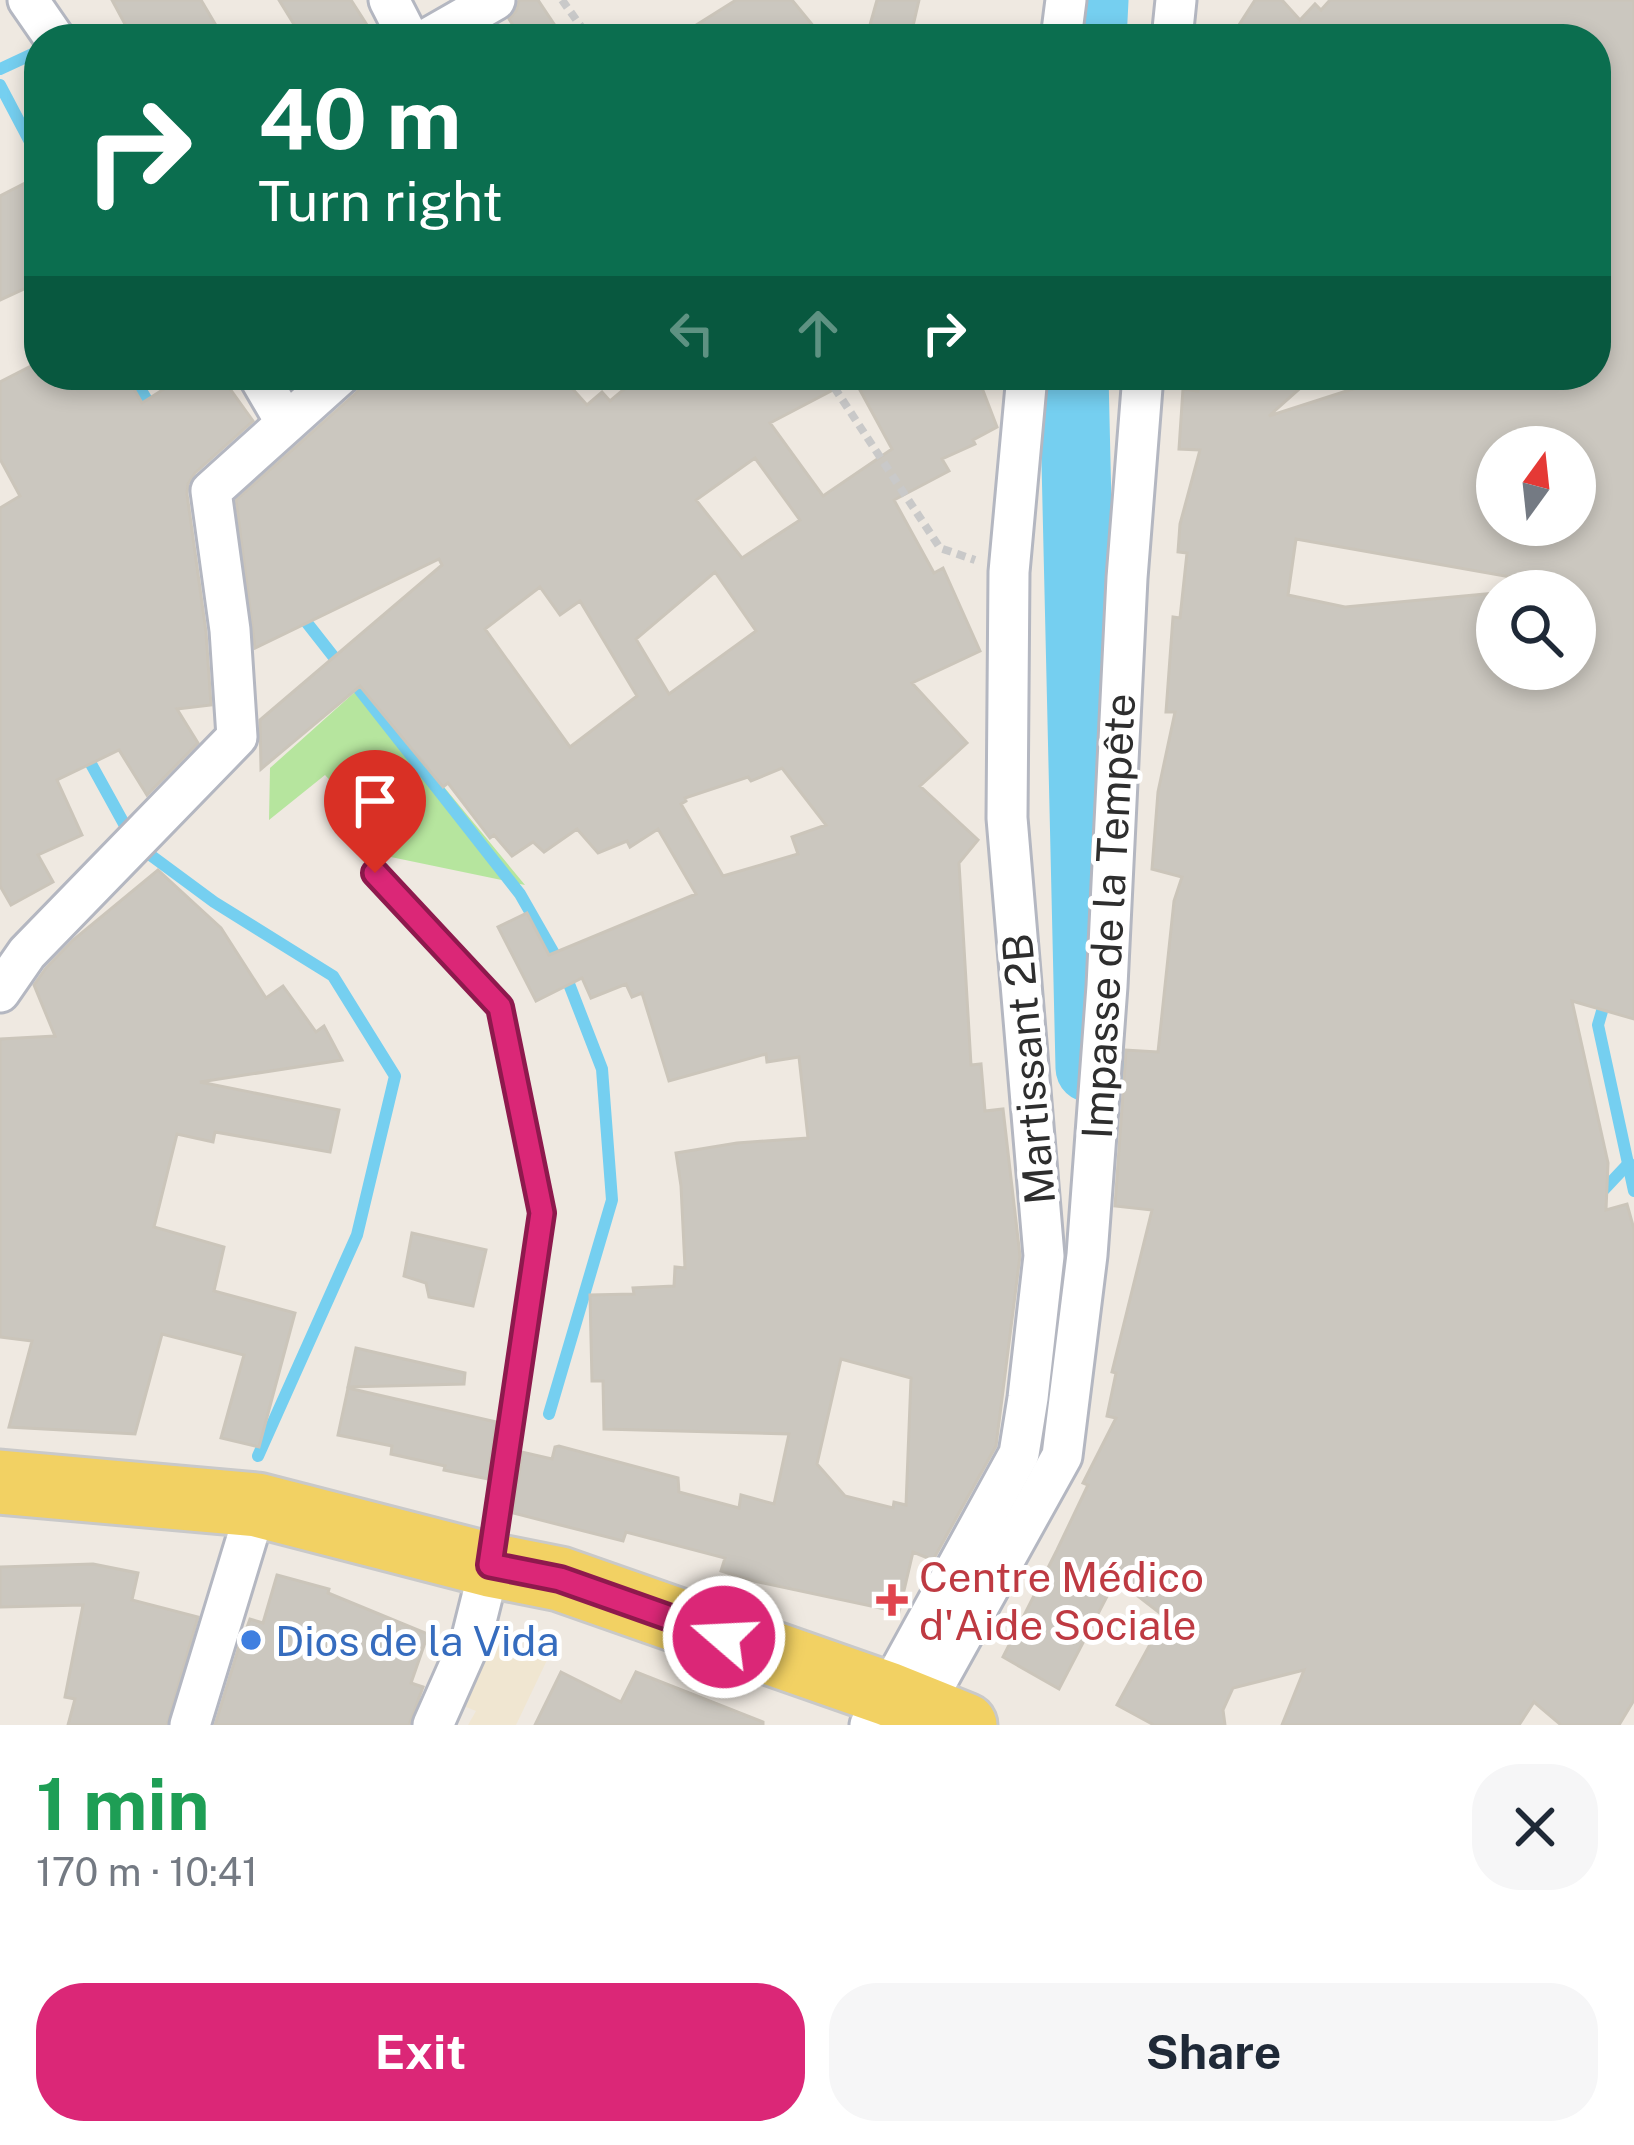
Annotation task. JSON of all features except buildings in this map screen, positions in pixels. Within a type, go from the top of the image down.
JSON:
[{"type":"main road","points":[[0,1482],[257,1505],[560,1579],[911,1713]]},
{"type":"street","points":[[453,24],[495,0]]},
{"type":"street","points":[[266,390],[286,423]]},
{"type":"street","points":[[0,992],[28,953],[237,737],[230,630],[211,491],[323,390]]},
{"type":"street","name":"Martissant 2B","points":[[911,1713],[1018,1454],[1044,1256],[1007,818],[1010,572],[1026,390]]},
{"type":"street","name":"Impasse de la Tempête","points":[[911,1713],[1062,1456],[1087,1255],[1142,390]]},
{"type":"street","points":[[190,1725],[257,1505]]},
{"type":"street","points":[[433,1725],[472,1637],[490,1565]]},
{"type":"lane","points":[[375,873],[500,1007],[542,1213],[490,1565]]},
{"type":"path","points":[[836,390],[940,548],[1010,572]]},
{"type":"shaded area","points":[[480,1635],[548,1658],[516,1725],[468,1725],[476,1711],[451,1701]]},
{"type":"green space","points":[[358,683],[525,885],[386,856],[377,832],[325,775],[269,820],[270,768],[356,691]]},
{"type":"waterway","points":[[1093,24],[1094,0]]},
{"type":"waterway","points":[[0,69],[24,58]]},
{"type":"waterway","points":[[0,85],[24,131]]},
{"type":"waterway","points":[[141,390],[154,412]]},
{"type":"waterway","points":[[1074,390],[1090,1068]]},
{"type":"waterway","points":[[300,614],[520,894],[564,971],[602,1069],[612,1200],[549,1414]]},
{"type":"waterway","points":[[85,753],[128,831]]},
{"type":"waterway","points":[[149,854],[214,902],[333,976],[395,1076],[357,1235],[258,1456]]},
{"type":"waterway","points":[[1607,994],[1598,1025],[1634,1191]]},
{"type":"waterway","points":[[1597,1197],[1629,1163]]},
{"type":"place","name":"Centre Médico d'Aide Sociale","points":[[892,1600]]},
{"type":"place","name":"Dios de la Vida","points":[[251,1640]]},
{"type":"route","points":[[375,873],[500,1007],[542,1213],[490,1565],[560,1579],[724,1637]]}]
